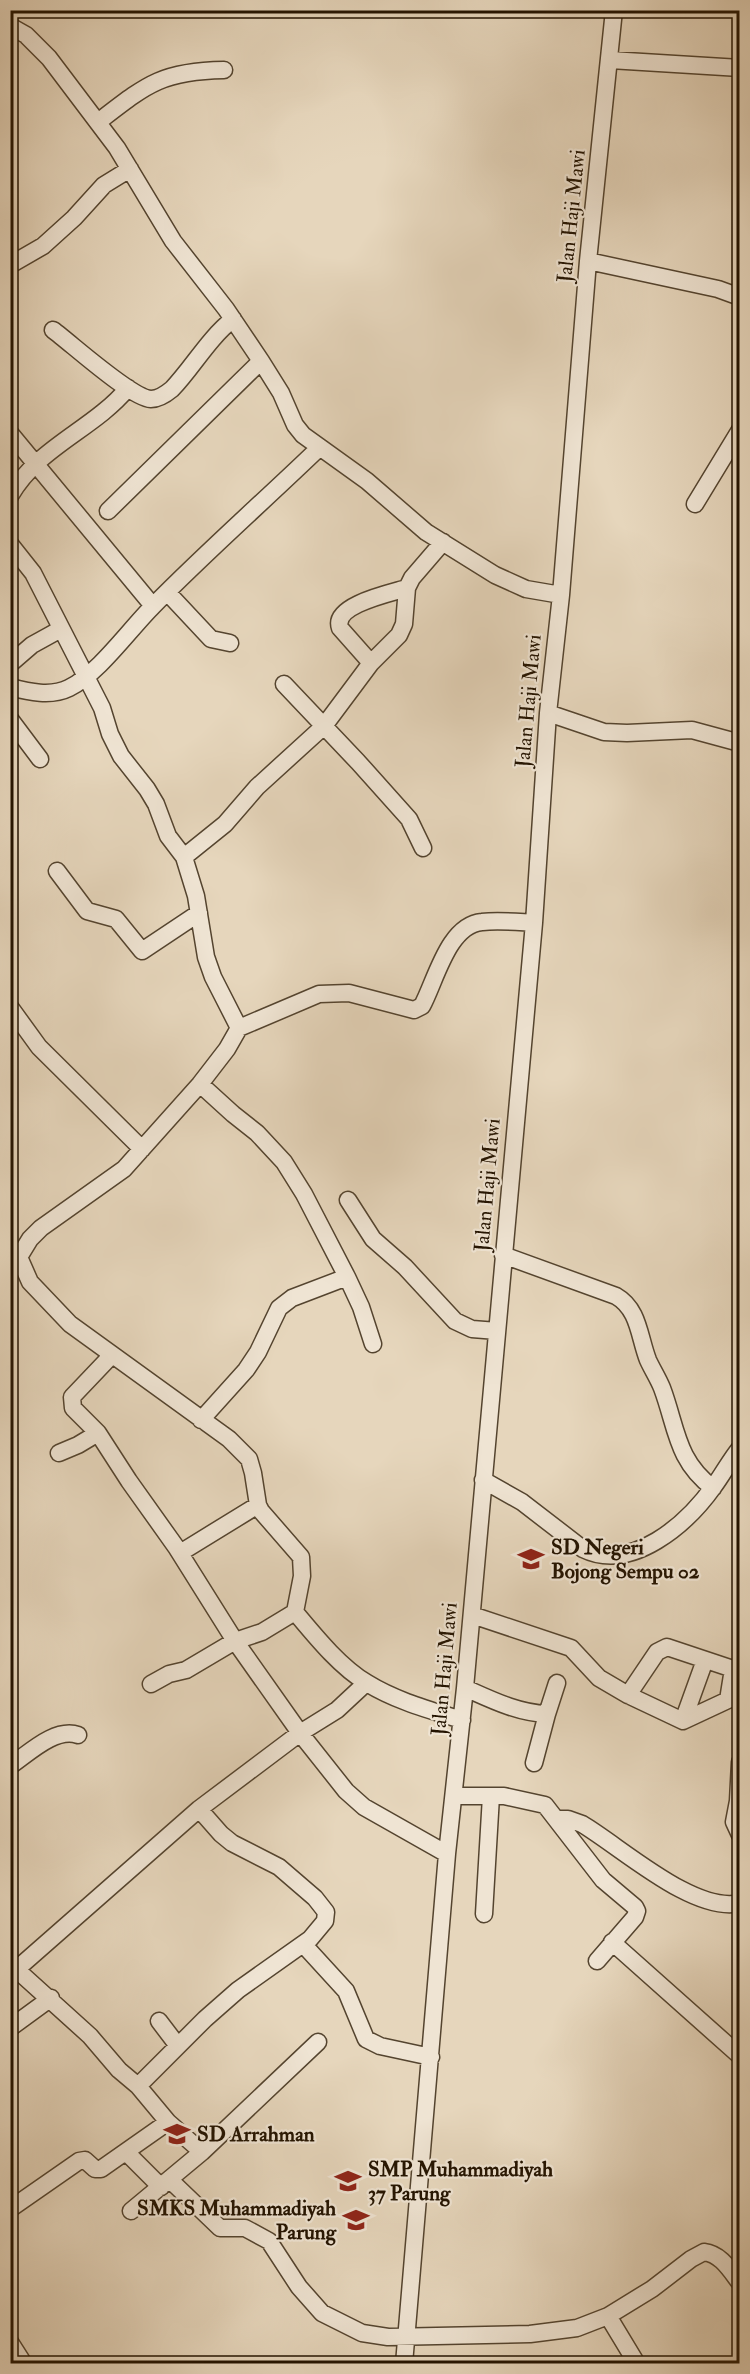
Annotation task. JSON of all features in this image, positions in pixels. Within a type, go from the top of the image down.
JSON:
[{"type":"street","name":"Jalan Haji Mawi","points":[[404,2364],[447,1854],[472,1616],[534,923],[548,713],[561,595],[588,261],[614,10]]},
{"type":"street","points":[[10,26],[26,35],[49,58],[98,122],[130,169],[173,241],[233,319],[261,361],[281,393],[295,425],[303,435],[367,481],[414,523],[495,575],[526,590],[561,595]]},
{"type":"street","points":[[610,60],[740,68]]},
{"type":"street","points":[[98,122],[152,82],[185,72],[224,70]]},
{"type":"street","points":[[10,265],[42,246],[68,225],[104,186],[130,169]]},
{"type":"street","points":[[588,261],[718,289],[740,297]]},
{"type":"street","points":[[53,330],[128,388],[151,399],[165,394],[214,337],[233,319]]},
{"type":"street","points":[[108,511],[261,361]]},
{"type":"street","points":[[10,496],[35,463],[107,411],[128,388]]},
{"type":"street","points":[[695,504],[740,430]]},
{"type":"street","points":[[10,433],[153,606]]},
{"type":"street","points":[[10,687],[49,693],[68,689],[87,676],[167,592],[319,448]]},
{"type":"street","points":[[184,857],[225,824],[257,788],[324,726],[371,663],[402,630],[407,588],[412,578],[443,542]]},
{"type":"street","points":[[10,544],[33,573],[87,676],[121,756],[147,789],[156,804],[168,836],[184,857],[194,887],[206,957],[213,977],[239,1028]]},
{"type":"street","points":[[371,663],[344,634],[338,626],[339,622],[349,609],[407,588]]},
{"type":"street","points":[[167,592],[211,639],[230,643]]},
{"type":"street","points":[[10,664],[32,645],[61,629]]},
{"type":"street","points":[[284,684],[409,819],[423,848]]},
{"type":"street","points":[[548,713],[604,732],[692,730],[740,743]]},
{"type":"street","points":[[10,719],[40,759]]},
{"type":"street","points":[[57,871],[87,911],[116,919],[142,951],[199,913]]},
{"type":"street","points":[[151,1684],[169,1674],[186,1670],[235,1641],[262,1632],[295,1612],[302,1576],[301,1557],[258,1505],[249,1459],[229,1439],[111,1356],[70,1324],[30,1282],[15,1253],[42,1228],[113,1179],[200,1084],[227,1049],[239,1028],[319,994],[349,993],[411,1011],[417,1009],[426,998],[447,952],[462,930],[481,922],[534,923]]},
{"type":"street","points":[[10,1007],[39,1047],[142,1149]]},
{"type":"street","points":[[200,1084],[232,1114],[257,1133],[284,1162],[304,1194],[347,1277],[361,1307],[373,1344]]},
{"type":"street","points":[[348,1200],[373,1239],[405,1267],[455,1321],[472,1329],[497,1331]]},
{"type":"street","points":[[503,1255],[616,1296],[628,1304],[647,1359],[662,1389],[669,1414],[687,1459],[697,1475],[713,1488]]},
{"type":"street","points":[[201,1420],[246,1370],[258,1352],[279,1308],[292,1298],[347,1277]]},
{"type":"street","points":[[111,1356],[71,1400],[73,1408],[98,1433],[180,1553],[235,1641],[300,1733],[354,1799],[447,1854]]},
{"type":"street","points":[[58,1453],[98,1433]]},
{"type":"street","points":[[483,1480],[522,1502],[583,1549],[603,1555],[625,1554],[657,1542],[695,1510],[740,1448]]},
{"type":"street","points":[[180,1553],[258,1505]]},
{"type":"street","points":[[295,1612],[319,1641],[366,1683],[418,1706],[462,1720]]},
{"type":"street","points":[[472,1616],[571,1648],[599,1678],[627,1695],[683,1721],[728,1700],[736,1669],[705,1660],[672,1646],[662,1649],[653,1658],[627,1695]]},
{"type":"street","points":[[683,1721],[705,1660]]},
{"type":"street","points":[[202,2152],[168,2122],[138,2086],[119,2070],[90,2036],[51,1998],[14,1972],[199,1809],[300,1733],[337,1710],[366,1683]]},
{"type":"street","points":[[534,1763],[557,1683]]},
{"type":"street","points":[[465,1688],[503,1705],[536,1714],[547,1714]]},
{"type":"street","points":[[10,1766],[56,1736],[69,1733],[78,1735]]},
{"type":"street","points":[[740,1762],[735,1822],[740,1835]]},
{"type":"street","points":[[454,1796],[504,1796],[545,1805],[603,1880],[635,1907],[637,1911],[635,1917],[597,1961]]},
{"type":"street","points":[[484,1914],[491,1796]]},
{"type":"street","points":[[138,2086],[238,1990],[303,1944],[325,1921],[324,1908],[279,1867],[227,1839],[199,1809]]},
{"type":"street","points":[[557,1819],[567,1819],[582,1824],[687,1893],[718,1905],[740,1903]]},
{"type":"street","points":[[612,1942],[740,2056]]},
{"type":"street","points":[[303,1944],[346,1992],[366,2039],[380,2046],[431,2057]]},
{"type":"street","points":[[10,2028],[51,1998]]},
{"type":"street","points":[[159,2021],[178,2046]]},
{"type":"street","points":[[131,2211],[202,2152],[318,2042]]},
{"type":"street","points":[[10,2209],[79,2161],[85,2160],[99,2170],[168,2122]]},
{"type":"street","points":[[126,2151],[220,2228],[246,2228],[269,2241],[299,2287],[322,2313],[362,2333],[406,2336],[530,2334],[577,2328],[608,2316],[652,2289],[691,2259],[704,2252],[716,2255],[722,2260],[740,2283]]},
{"type":"street","points":[[608,2316],[637,2364]]},
{"type":"street","points":[[10,2342],[24,2364]]},
{"type":"place","name":"SD Negeri Bojong Sempu 02","points":[[531,1559]]},
{"type":"place","name":"SD Arrahman","points":[[177,2134]]},
{"type":"place","name":"SMP Muhammadiyah 37 Parung","points":[[348,2181]]},
{"type":"place","name":"SMKS Muhammadiyah Parung","points":[[356,2220]]}]
